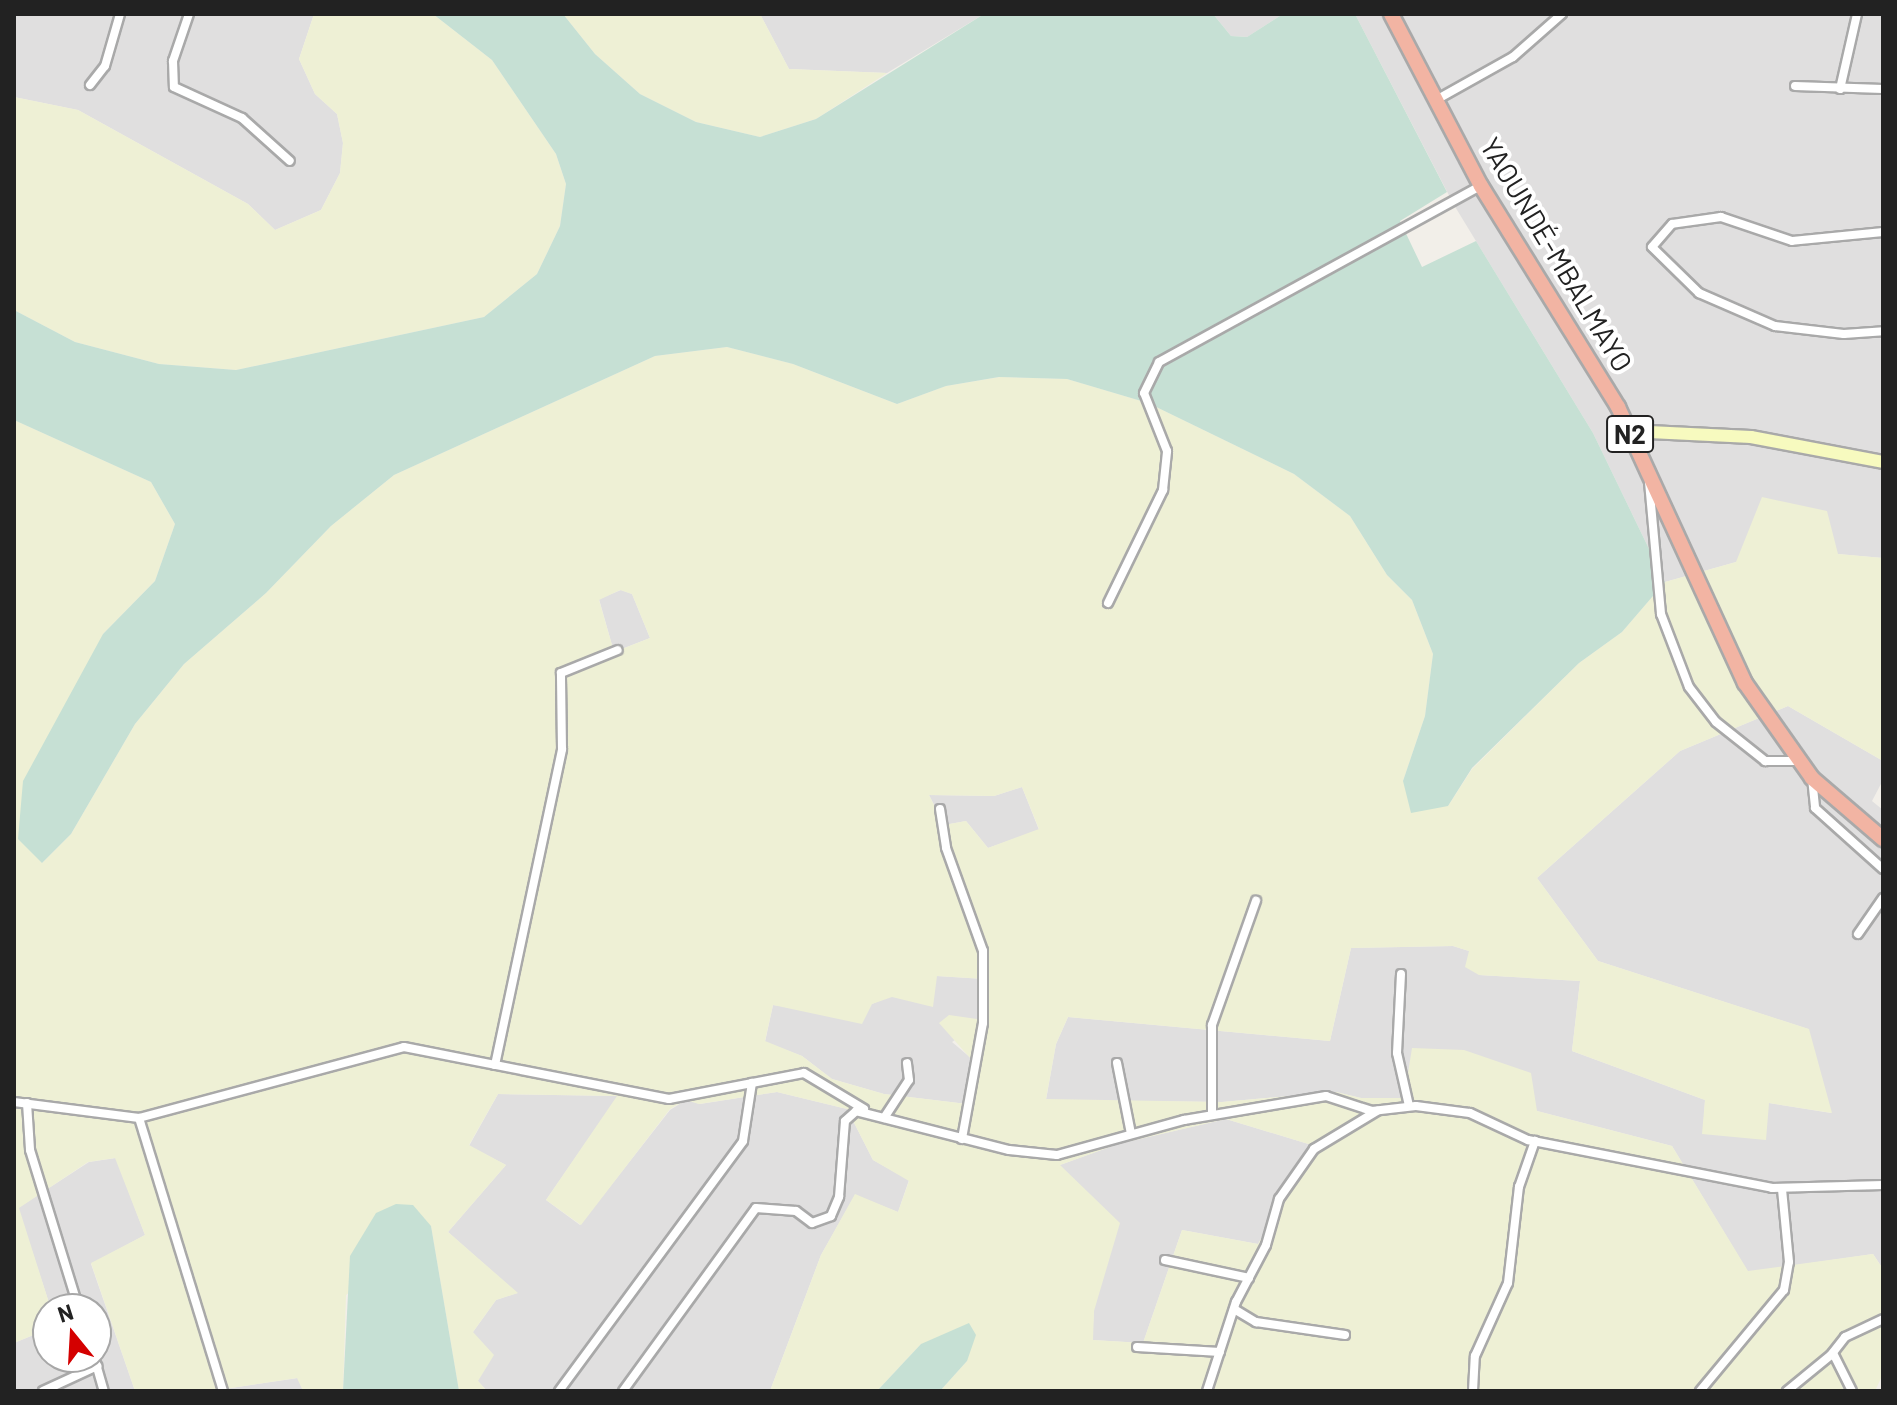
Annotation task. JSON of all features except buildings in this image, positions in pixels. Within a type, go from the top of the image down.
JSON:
[{"type":"highway","name":"YAOUNDÉ-MBALMAYO","points":[[1391,14],[1481,186],[1606,384],[1745,683],[1812,778],[1883,839]]},
{"type":"main road","points":[[1629,431],[1751,437],[1883,462]]},
{"type":"street","points":[[90,85],[105,66],[120,14]]},
{"type":"street","points":[[189,14],[173,61],[174,87],[242,118],[290,161]]},
{"type":"street","points":[[1436,100],[1513,57],[1562,14]]},
{"type":"street","points":[[1840,89],[1857,14]]},
{"type":"street","points":[[1795,86],[1883,89]]},
{"type":"street","points":[[1108,603],[1163,490],[1167,451],[1144,393],[1159,362],[1481,186]]},
{"type":"street","points":[[1883,232],[1792,241],[1721,217],[1672,224],[1652,247],[1699,293],[1775,326],[1844,334],[1883,331]]},
{"type":"street","points":[[1650,482],[1661,614],[1689,687],[1716,722],[1765,761],[1798,761]]},
{"type":"street","points":[[495,1065],[562,749],[561,673],[618,650]]},
{"type":"street","points":[[1812,778],[1815,808],[1883,869]]},
{"type":"street","points":[[940,809],[946,848],[983,959],[983,1023],[962,1139]]},
{"type":"street","points":[[1858,934],[1883,898]]},
{"type":"street","points":[[1212,1114],[1212,1025],[1256,901]]},
{"type":"street","points":[[1401,974],[1397,1053],[1409,1106]]},
{"type":"street","points":[[14,1102],[139,1118],[404,1047],[669,1099],[804,1073],[884,1118],[962,1139],[1057,1155],[1212,1114],[1326,1096],[1378,1110],[1409,1106],[1470,1113],[1535,1141],[1782,1189],[1883,1185]]},
{"type":"street","points":[[884,1118],[909,1080],[907,1063]]},
{"type":"street","points":[[1117,1063],[1131,1134]]},
{"type":"street","points":[[559,1391],[743,1141],[752,1083]]},
{"type":"street","points":[[27,1103],[30,1150],[74,1293]]},
{"type":"street","points":[[623,1391],[756,1208],[796,1211],[812,1223],[831,1216],[839,1197],[845,1121],[864,1109]]},
{"type":"street","points":[[1207,1391],[1234,1309],[1266,1245],[1279,1199],[1314,1149],[1378,1110]]},
{"type":"street","points":[[139,1118],[223,1391]]},
{"type":"street","points":[[1473,1391],[1475,1356],[1508,1283],[1519,1187],[1535,1141]]},
{"type":"street","points":[[1700,1391],[1784,1290],[1789,1262],[1782,1189]]},
{"type":"street","points":[[1165,1260],[1249,1278]]},
{"type":"street","points":[[1234,1309],[1256,1322],[1345,1335]]},
{"type":"street","points":[[1787,1391],[1833,1353],[1845,1337],[1883,1319]]},
{"type":"street","points":[[1137,1347],[1220,1352]]},
{"type":"street","points":[[1833,1353],[1852,1391]]},
{"type":"street","points":[[43,1391],[75,1373]]},
{"type":"shaded area","points":[[14,14],[314,14],[299,59],[315,94],[337,114],[343,143],[340,173],[321,210],[275,230],[248,204],[78,110],[14,97]]},
{"type":"shaded area","points":[[760,14],[984,14],[887,73],[789,69]]},
{"type":"shaded area","points":[[1213,14],[1283,14],[1247,37],[1231,36]]},
{"type":"shaded area","points":[[1355,14],[1883,14],[1883,558],[1838,554],[1736,562],[1665,582],[1593,433],[1454,205]]},
{"type":"shaded area","points":[[621,590],[632,594],[650,638],[614,652],[599,599]]},
{"type":"shaded area","points":[[1788,706],[1883,761],[1883,780],[1872,801],[1883,810],[1883,1269],[1873,1254],[1748,1272],[1672,1146],[1537,1111],[1361,1098],[1336,1092],[1222,1102],[1046,1100],[1056,1044],[1068,1017],[1330,1041],[1351,948],[1453,946],[1469,951],[1479,975],[1580,981],[1572,1051],[1705,1100],[1703,1134],[1769,1103],[1831,1113],[1808,1029],[1598,961],[1537,878],[1680,751]]},
{"type":"shaded area","points":[[1022,787],[1039,830],[988,848],[966,821],[944,825],[929,795],[994,796]]},
{"type":"shaded area","points":[[937,976],[985,979],[984,1020],[952,1042],[972,1059],[967,1104],[884,1094],[832,1079],[802,1056],[765,1042],[773,1005],[803,1009],[872,1004]]},
{"type":"shaded area","points":[[777,1092],[847,1109],[873,1160],[909,1180],[898,1212],[855,1195],[821,1255],[770,1391],[487,1391],[478,1381],[473,1332],[496,1300],[517,1293],[448,1232],[506,1165],[469,1146],[498,1094],[618,1096],[546,1200],[580,1225],[670,1110],[686,1100],[700,1104]]},
{"type":"shaded area","points":[[1226,1119],[1315,1146],[1258,1244],[1182,1230],[1143,1343],[1092,1340],[1094,1311],[1060,1165],[1118,1144]]},
{"type":"shaded area","points":[[116,1158],[145,1235],[91,1264],[101,1293],[46,1293],[18,1208],[89,1162]]},
{"type":"shaded area","points":[[112,1325],[135,1391],[14,1391],[14,1343],[32,1336],[32,1373],[112,1373]]},
{"type":"shaded area","points":[[298,1378],[303,1391],[211,1391]]},
{"type":"green space","points":[[314,14],[433,14],[492,60],[556,154],[566,184],[560,226],[537,274],[484,317],[236,370],[159,364],[75,342],[14,310],[14,97],[78,110],[248,204],[275,230],[321,210],[340,173],[343,143],[337,114],[315,94],[299,59]]},
{"type":"green space","points":[[433,14],[563,14],[595,54],[640,94],[696,122],[760,137],[816,119],[984,14],[1213,14],[1231,36],[1247,37],[1283,14],[1355,14],[1447,192],[1400,221],[1422,267],[1476,241],[1593,433],[1665,582],[1622,632],[1579,663],[1472,768],[1448,806],[1411,813],[1403,781],[1425,716],[1433,654],[1412,600],[1387,575],[1350,516],[1294,474],[1148,403],[1067,379],[999,377],[946,386],[897,404],[793,364],[727,347],[655,356],[394,475],[331,526],[266,593],[184,664],[135,724],[71,834],[42,863],[18,839],[23,781],[103,634],[155,581],[175,524],[151,482],[14,420],[14,310],[75,342],[159,364],[236,370],[484,317],[537,274],[560,226],[566,184],[556,154],[492,60]]},
{"type":"green space","points":[[563,14],[760,14],[789,69],[887,73],[816,119],[760,137],[696,122],[640,94],[595,54]]},
{"type":"green space","points":[[727,347],[793,364],[897,404],[946,386],[1000,377],[1067,379],[1148,403],[1294,474],[1350,516],[1387,575],[1412,600],[1433,654],[1425,716],[1403,781],[1448,806],[1472,769],[1579,663],[1622,632],[1665,582],[1736,562],[1762,497],[1827,511],[1838,554],[1883,558],[1883,761],[1788,706],[1680,751],[1537,878],[1598,961],[1809,1029],[1832,1113],[1769,1103],[1766,1140],[1702,1134],[1705,1100],[1572,1051],[1580,981],[1479,975],[1465,967],[1469,951],[1453,946],[1351,948],[1330,1041],[1068,1017],[1056,1044],[1046,1099],[1222,1102],[1336,1092],[1361,1098],[1404,1098],[1412,1048],[1464,1050],[1531,1073],[1537,1111],[1672,1146],[1748,1271],[1873,1254],[1883,1269],[1883,1374],[1875,1391],[940,1391],[967,1361],[921,1344],[877,1391],[770,1391],[821,1255],[855,1194],[898,1212],[909,1181],[873,1160],[847,1109],[777,1092],[699,1104],[686,1100],[670,1109],[581,1225],[546,1200],[617,1096],[498,1094],[469,1145],[506,1165],[448,1232],[518,1293],[496,1300],[473,1332],[494,1355],[478,1381],[487,1391],[459,1391],[431,1226],[346,1295],[343,1391],[303,1391],[297,1378],[211,1391],[135,1391],[112,1324],[112,1293],[101,1293],[91,1263],[145,1235],[115,1158],[88,1162],[19,1208],[46,1293],[32,1293],[32,1336],[14,1343],[14,420],[151,482],[175,524],[155,581],[103,634],[42,863],[71,834],[135,724],[184,664],[266,593],[331,526],[394,475],[655,356]],"holes":[[[620,590],[632,594],[650,638],[614,652],[599,600]],[[1022,787],[1039,829],[988,848],[966,821],[944,825],[929,795],[994,796]],[[937,976],[985,979],[984,1020],[949,1015],[939,1023],[971,1059],[967,1104],[884,1094],[832,1079],[802,1056],[765,1041],[773,1005],[862,1024],[872,1004],[892,997],[933,1007]],[[1226,1119],[1315,1146],[1258,1244],[1182,1230],[1143,1343],[1093,1340],[1094,1311],[1120,1223],[1060,1165],[1118,1144]]]},
{"type":"green space","points":[[396,1204],[413,1205],[431,1226],[459,1391],[343,1391],[350,1256],[376,1213]]},
{"type":"green space","points":[[969,1323],[976,1335],[967,1361],[940,1391],[877,1391],[921,1344]]}]
